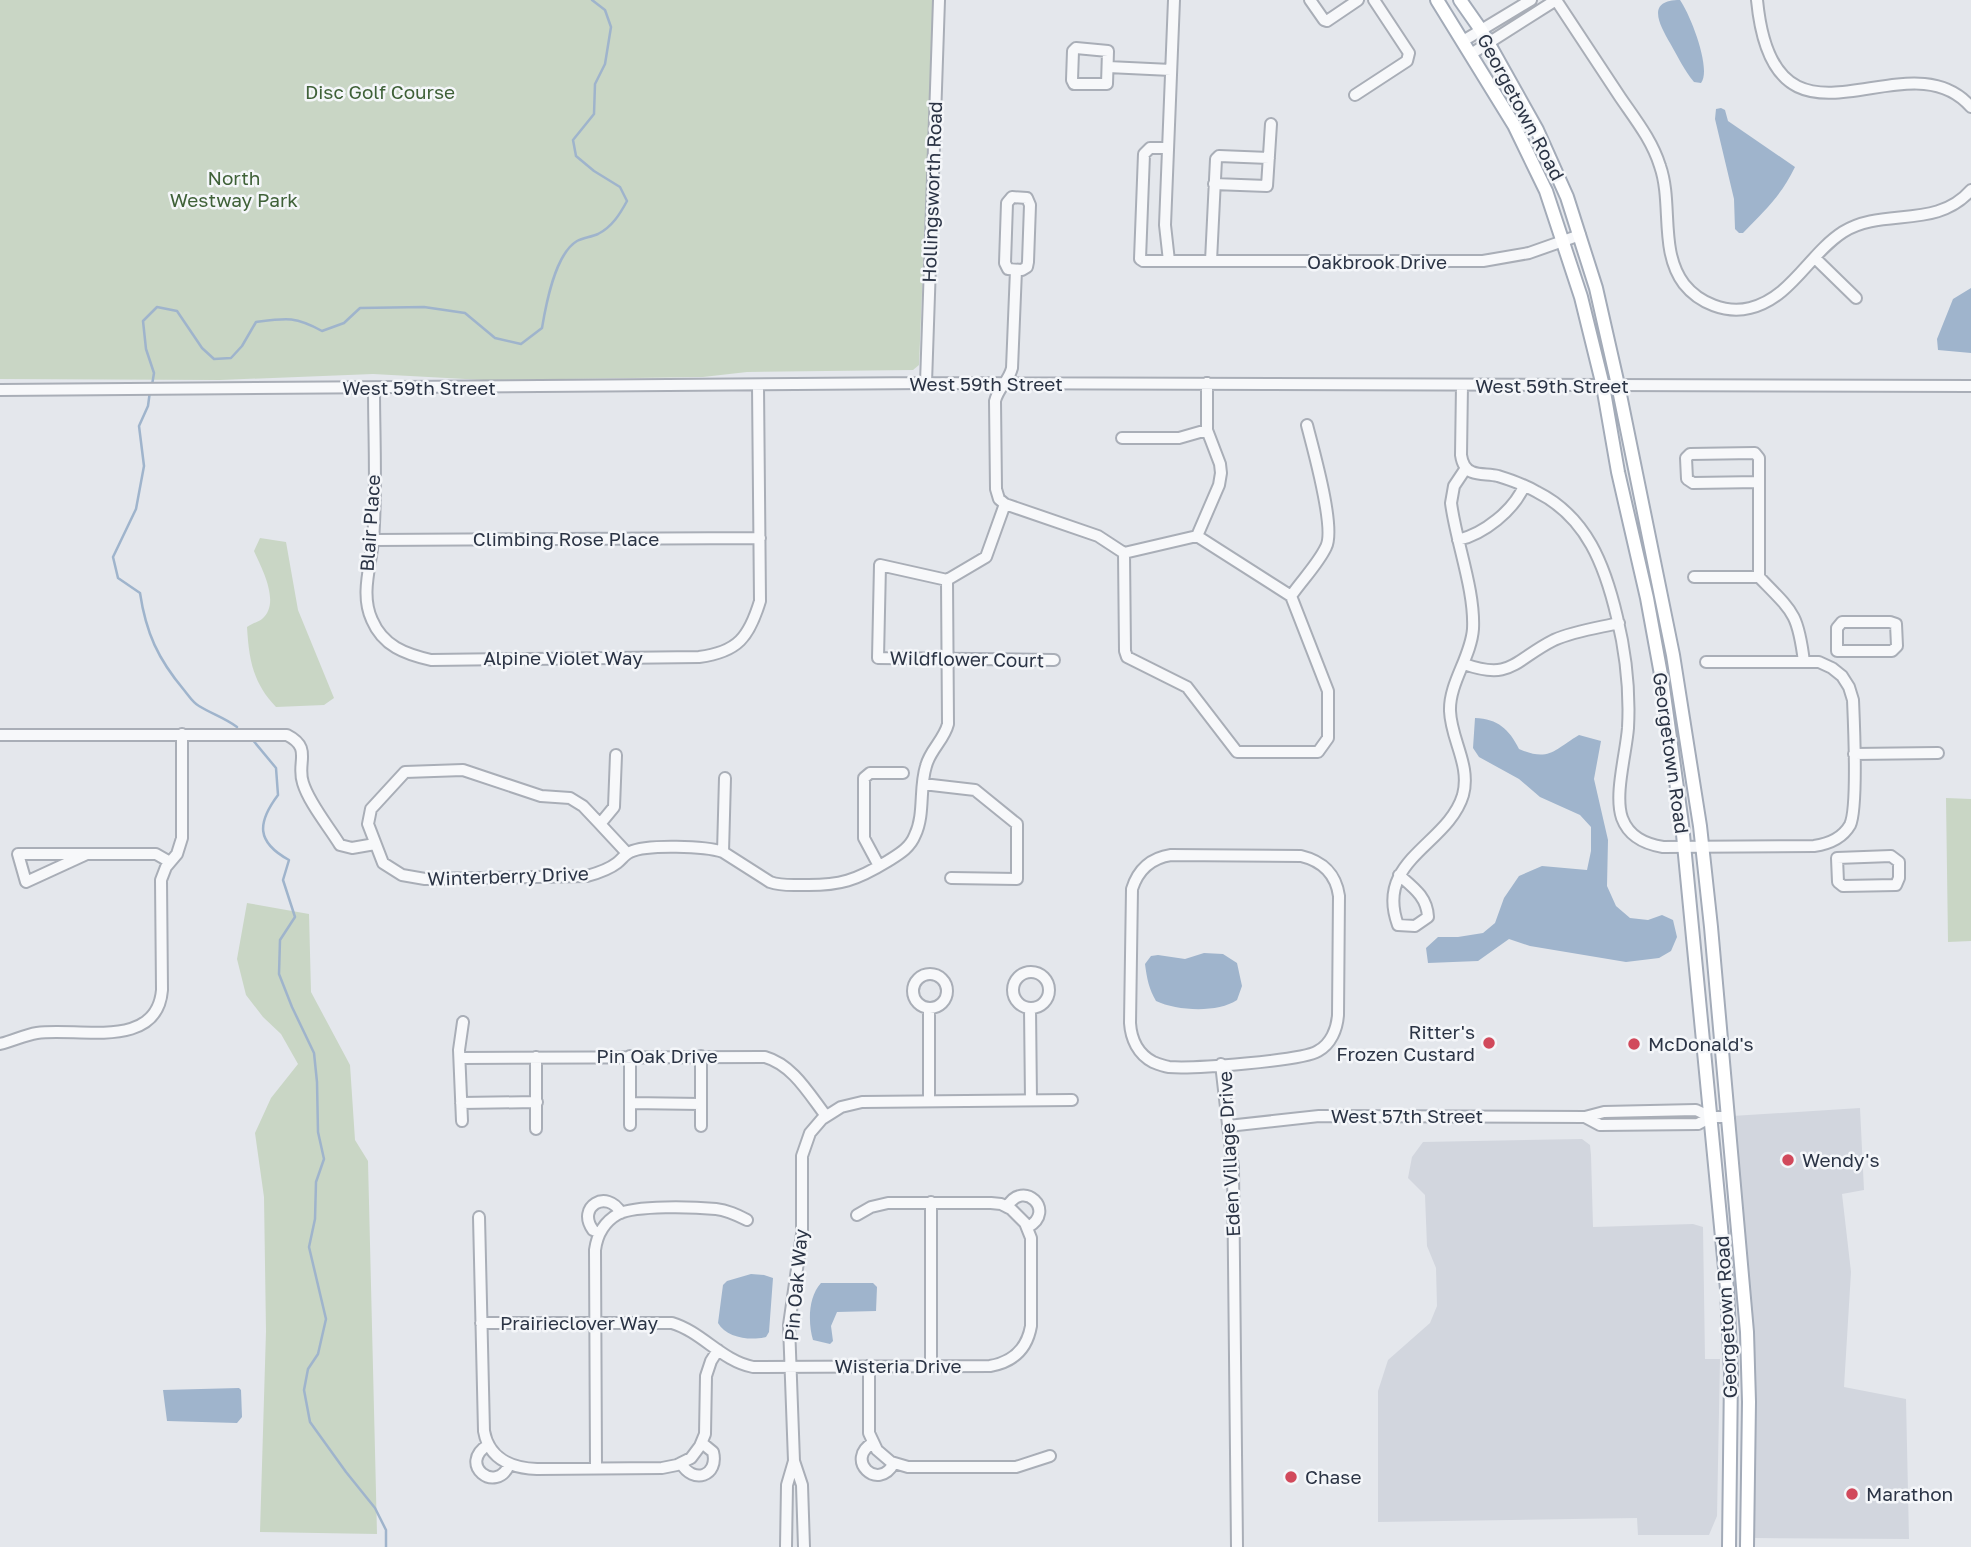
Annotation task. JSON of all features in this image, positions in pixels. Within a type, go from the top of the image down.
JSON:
[{"type":"main road","name":"Georgetown Road","points":[[1437,0],[1534,162],[1563,241],[1581,297],[1603,386],[1618,472],[1662,680],[1685,847],[1727,1289],[1730,1360],[1729,1547]]},
{"type":"main road","name":"Georgetown Road","points":[[1460,0],[1481,30],[1549,156],[1580,235],[1596,288],[1618,385],[1673,655],[1703,847],[1747,1332],[1747,1547]]},
{"type":"street","name":"Hollingsworth Road","points":[[926,383],[939,0]]},
{"type":"street","points":[[1169,261],[1165,229],[1174,0]]},
{"type":"street","points":[[1310,0],[1327,21],[1358,0]]},
{"type":"street","points":[[1355,95],[1410,58],[1374,0]]},
{"type":"street","points":[[1463,41],[1531,0]]},
{"type":"street","points":[[1471,54],[1556,0],[1652,145],[1665,187],[1673,262],[1688,288],[1698,297],[1718,307],[1749,309],[1777,296],[1838,236],[1852,228],[1939,212],[1959,202],[1971,190]]},
{"type":"street","points":[[1758,0],[1760,21],[1772,59],[1783,74],[1801,87],[1831,95],[1927,83],[1953,91],[1971,107]]},
{"type":"street","points":[[1074,48],[1107,49],[1108,67],[1108,82],[1104,85],[1074,84],[1074,48]]},
{"type":"street","points":[[1108,67],[1171,70]]},
{"type":"street","points":[[1214,184],[1267,186],[1271,124]]},
{"type":"street","name":"Oakbrook Drive","points":[[1168,148],[1150,148],[1144,153],[1140,259],[1143,261],[1483,261],[1516,256],[1580,235]]},
{"type":"street","points":[[1211,261],[1216,160],[1219,156],[1269,158]]},
{"type":"street","points":[[1023,197],[1027,198],[1030,205],[1028,262],[1025,269],[1016,270],[1008,269],[1004,263],[1007,203],[1010,198],[1023,197]]},
{"type":"street","points":[[1815,258],[1856,298]]},
{"type":"street","points":[[1016,270],[1012,367],[1010,376],[998,391],[995,401],[996,492],[1005,504],[1098,536],[1124,553],[1197,536],[1291,596],[1328,691],[1328,738],[1318,752],[1237,752],[1187,687],[1127,657],[1124,553]]},
{"type":"street","name":"West 59th Street","points":[[0,390],[926,383],[1971,386]]},
{"type":"street","points":[[1197,536],[1221,475],[1219,460],[1208,430],[1207,383]]},
{"type":"street","points":[[1462,385],[1461,455],[1466,468],[1474,473],[1499,476],[1524,486],[1564,511],[1590,541],[1607,578],[1624,648],[1628,696],[1627,736],[1619,802],[1621,816],[1630,832],[1654,846],[1703,847],[1814,846],[1830,842],[1846,831],[1853,815],[1853,754],[1851,691],[1842,676],[1819,662],[1706,662]]},
{"type":"street","points":[[758,386],[760,538]]},
{"type":"street","name":"Blair Place","points":[[374,389],[373,540],[366,582],[367,600],[371,618],[381,636],[395,649]]},
{"type":"street","points":[[1291,596],[1326,548],[1330,528],[1320,472],[1307,425]]},
{"type":"street","points":[[1122,438],[1179,438],[1208,430]]},
{"type":"street","points":[[1759,482],[1690,483],[1686,478],[1686,458],[1690,454],[1755,453],[1759,458],[1759,482],[1759,577],[1795,616],[1800,629],[1804,662]]},
{"type":"street","points":[[1399,875],[1417,890],[1427,904],[1428,917],[1415,926],[1398,925],[1393,911],[1399,875],[1407,862],[1450,818],[1465,785],[1464,767],[1450,708],[1471,643],[1473,615],[1451,498],[1456,482],[1466,468]]},
{"type":"street","points":[[1458,540],[1482,531],[1517,500],[1524,486]]},
{"type":"street","points":[[903,772],[870,773],[864,778],[864,838],[879,866],[905,850],[913,841],[918,826],[927,762],[943,739],[948,724],[947,580],[986,557],[1005,504]]},
{"type":"street","name":"Climbing Rose Place","points":[[373,540],[760,538]]},
{"type":"street","name":"Alpine Violet Way","points":[[395,649],[431,660],[699,657],[731,649],[750,629],[760,601],[760,538]]},
{"type":"street","name":"Wildflower Court","points":[[947,580],[880,565],[879,658],[1054,660]]},
{"type":"street","points":[[1693,578],[1759,577]]},
{"type":"street","points":[[1464,664],[1485,671],[1500,671],[1567,635],[1619,622]]},
{"type":"street","points":[[1828,666],[1837,650],[1836,628],[1842,622],[1890,622],[1897,625],[1898,643],[1892,650],[1837,650]]},
{"type":"street","points":[[0,1044],[34,1033],[130,1030],[147,1022],[160,1002],[161,885],[163,875],[177,854],[182,838],[182,734]]},
{"type":"street","points":[[0,735],[283,734],[290,736],[302,751],[303,785],[340,845],[352,848],[375,844],[368,822],[370,809],[404,773],[463,770],[541,796],[570,799],[583,806],[627,853]]},
{"type":"street","points":[[1853,754],[1938,753]]},
{"type":"street","points":[[600,824],[614,807],[616,755]]},
{"type":"street","points":[[723,852],[725,778]]},
{"type":"street","points":[[923,784],[975,790],[1017,824],[1017,879],[951,878]]},
{"type":"street","points":[[1830,842],[1837,858],[1838,880],[1841,886],[1892,885],[1899,881],[1899,862],[1894,857],[1837,858]]},
{"type":"street","name":"Winterberry Drive","points":[[375,844],[382,861],[390,869],[407,877],[425,879],[587,876],[608,869],[627,853],[642,849],[697,847],[723,852],[769,882],[783,885],[841,884],[879,866]]},
{"type":"street","points":[[87,854],[26,882],[18,854],[87,854],[152,854],[170,862]]},
{"type":"street","name":"Eden Village Drive","points":[[1162,856],[1305,857],[1322,865],[1338,887],[1340,901],[1336,1028],[1323,1048],[1311,1055],[1222,1064],[1163,1066],[1143,1055],[1133,1041],[1130,1023],[1131,898],[1137,876],[1149,862],[1162,856]]},
{"type":"street","points":[[929,1008],[929,1100]]},
{"type":"street","points":[[1031,1008],[1031,1100]]},
{"type":"street","points":[[462,1121],[459,1050],[463,1022]]},
{"type":"street","points":[[630,1056],[630,1125]]},
{"type":"street","points":[[701,1056],[701,1126]]},
{"type":"street","name":"Pin Oak Drive","points":[[461,1058],[757,1056],[776,1060],[792,1072],[826,1116]]},
{"type":"street","points":[[536,1057],[537,1129]]},
{"type":"street","name":"Eden Village Drive","points":[[1222,1064],[1234,1195],[1237,1547]]},
{"type":"street","points":[[826,1116],[854,1103],[1072,1100]]},
{"type":"street","points":[[461,1103],[537,1102]]},
{"type":"street","points":[[630,1103],[701,1104]]},
{"type":"street","name":"Pin Oak Way","points":[[804,1547],[802,1485],[794,1461],[789,1366],[790,1314],[802,1234],[802,1156],[810,1133],[826,1116]]},
{"type":"street","name":"West 57th Street","points":[[1228,1126],[1329,1116],[1585,1117],[1600,1125],[1698,1124],[1711,1117],[1727,1118]]},
{"type":"street","points":[[857,1215],[879,1205],[931,1202],[997,1203],[1020,1216],[1028,1227],[1038,1219],[1040,1210],[1032,1198],[1021,1195],[1013,1199],[1007,1207]]},
{"type":"street","points":[[600,1233],[593,1230],[589,1224],[588,1212],[595,1203],[604,1201],[616,1205],[621,1213]]},
{"type":"street","points":[[931,1202],[931,1366]]},
{"type":"street","points":[[596,1468],[595,1250],[600,1233],[608,1222],[621,1213],[639,1209],[716,1209],[747,1220]]},
{"type":"street","points":[[479,1217],[484,1429],[488,1445],[498,1458],[509,1465],[519,1469],[663,1468],[691,1458],[702,1443],[706,1427],[706,1376],[718,1350]]},
{"type":"street","name":"Wisteria Drive","points":[[789,1366],[990,1366],[1007,1362],[1024,1347],[1031,1326],[1032,1245],[1028,1227]]},
{"type":"street","name":"Prairieclover Way","points":[[481,1323],[672,1323],[685,1328],[732,1360],[748,1366],[789,1366]]},
{"type":"street","points":[[869,1366],[868,1423],[873,1443],[880,1453],[894,1463],[908,1467],[1016,1467],[1050,1456]]},
{"type":"street","points":[[681,1463],[687,1472],[694,1476],[705,1474],[711,1469],[713,1452],[702,1443]]},
{"type":"street","points":[[873,1443],[866,1447],[861,1457],[866,1471],[876,1476],[882,1475],[891,1469],[894,1463]]},
{"type":"street","points":[[488,1445],[480,1451],[476,1459],[477,1468],[483,1474],[491,1478],[498,1477],[504,1474],[509,1465]]},
{"type":"street","name":"Pin Oak Way","points":[[786,1547],[787,1485],[794,1461]]},
{"type":"shaded area","points":[[1860,1108],[1864,1190],[1842,1194],[1851,1272],[1844,1387],[1906,1399],[1909,1539],[1754,1538],[1751,1305],[1732,1116]]},
{"type":"shaded area","points":[[1582,1139],[1590,1145],[1593,1227],[1693,1224],[1703,1227],[1705,1359],[1720,1359],[1717,1516],[1709,1535],[1638,1535],[1637,1518],[1378,1522],[1378,1391],[1388,1360],[1430,1323],[1437,1306],[1436,1268],[1427,1246],[1425,1195],[1408,1178],[1412,1157],[1423,1142]]},
{"type":"green space","name":"North Westway Park","points":[[0,0],[934,0],[919,365],[913,370],[747,372],[703,377],[484,380],[373,374],[220,380],[0,379]]},
{"type":"green space","points":[[260,538],[286,542],[298,610],[334,698],[324,705],[276,707],[257,680],[249,650],[247,627],[262,619],[270,604],[265,576],[254,551]]},
{"type":"green space","points":[[1946,798],[1971,799],[1971,941],[1948,942]]},
{"type":"green space","points":[[247,903],[309,914],[311,992],[350,1065],[355,1140],[368,1161],[377,1534],[260,1532],[266,1331],[264,1197],[255,1133],[271,1098],[298,1064],[281,1034],[246,995],[237,959]]},
{"type":"water","points":[[1680,0],[1702,54],[1704,76],[1701,83],[1694,82],[1687,73],[1666,36],[1658,15],[1662,4]]},
{"type":"water","points":[[1716,109],[1725,110],[1728,121],[1795,167],[1778,195],[1743,233],[1735,229],[1734,199],[1715,119]]},
{"type":"water","points":[[1971,288],[1971,353],[1938,350],[1937,339],[1953,299]]},
{"type":"water","points":[[1475,718],[1490,720],[1502,726],[1519,749],[1529,753],[1551,752],[1579,735],[1601,741],[1594,779],[1608,840],[1607,886],[1616,906],[1630,918],[1648,920],[1662,915],[1673,920],[1677,937],[1671,951],[1659,958],[1626,962],[1530,946],[1509,939],[1478,961],[1428,963],[1426,948],[1438,937],[1483,933],[1495,923],[1504,898],[1519,876],[1542,866],[1587,870],[1591,851],[1591,827],[1580,815],[1540,797],[1519,779],[1479,757],[1473,748]]},
{"type":"water","points":[[1204,953],[1223,954],[1237,963],[1242,986],[1237,1000],[1209,1009],[1175,1007],[1156,1001],[1145,964],[1151,956],[1185,959]]},
{"type":"water","points":[[751,1274],[773,1278],[769,1332],[766,1337],[746,1338],[733,1335],[718,1323],[723,1285],[727,1281]]},
{"type":"water","points":[[821,1283],[873,1283],[877,1287],[876,1311],[837,1312],[831,1326],[833,1341],[830,1344],[813,1340],[810,1310]]},
{"type":"water","points":[[239,1388],[242,1417],[237,1423],[167,1421],[163,1390]]},
{"type":"waterway","points":[[152,385],[154,373],[146,349],[143,321],[157,307],[177,311],[202,348],[214,359],[231,358],[242,346],[256,322],[290,319],[322,331],[344,323],[360,308],[424,307],[465,313],[495,338],[521,344],[542,328],[553,280],[569,247],[607,228],[627,201],[620,187],[576,156],[573,140],[594,114],[595,84],[605,64],[611,27],[605,10],[592,0]]},
{"type":"waterway","points":[[150,391],[148,406],[139,426],[144,466],[136,509],[113,557],[118,578],[140,593],[154,645],[191,699],[237,727]]},
{"type":"waterway","points":[[252,739],[276,768],[278,795],[266,814],[263,831],[270,846],[289,860],[283,880],[295,917],[280,940],[279,974],[314,1053],[318,1132],[324,1159],[316,1182],[315,1219],[309,1247],[326,1319],[318,1354],[308,1369],[304,1390],[310,1422],[375,1508],[386,1530],[386,1547]]},
{"type":"place","name":"Ritter's Frozen Custard","points":[[1489,1043]]},
{"type":"place","name":"McDonald's","points":[[1634,1044]]},
{"type":"place","name":"Wendy's","points":[[1788,1160]]},
{"type":"place","name":"Chase","points":[[1291,1477]]},
{"type":"place","name":"Marathon","points":[[1852,1494]]},
{"type":"park label","name":"Disc Golf Course","points":[[380,92]]}]
